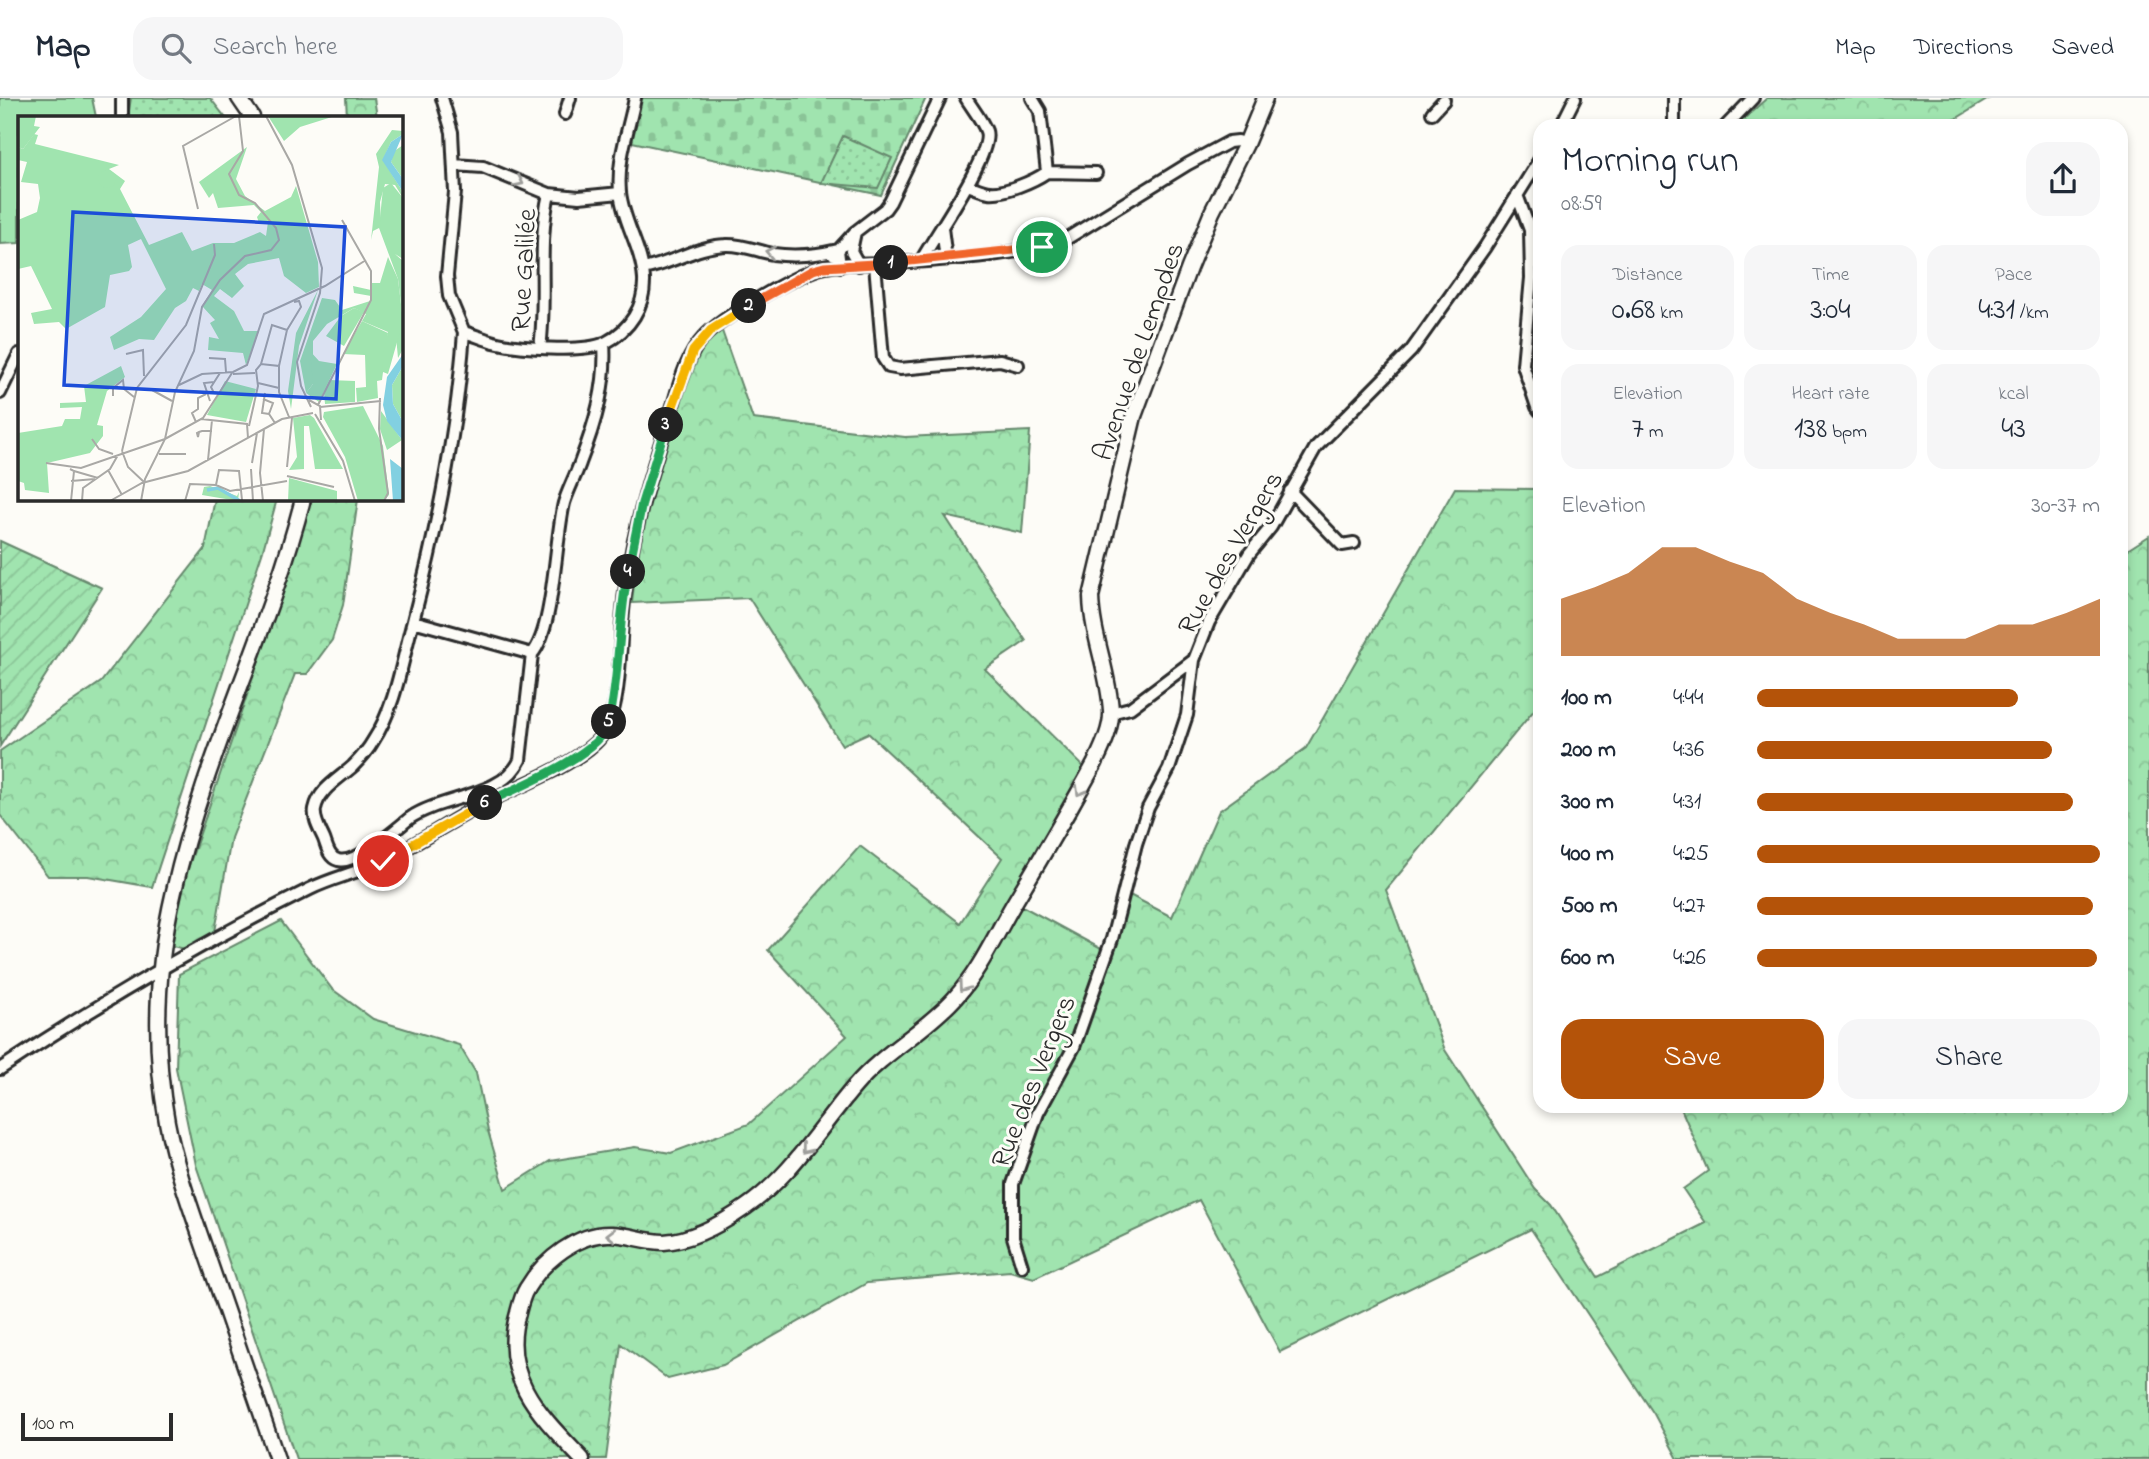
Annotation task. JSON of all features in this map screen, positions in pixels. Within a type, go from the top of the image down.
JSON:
[{"type":"street","points":[[122,98],[122,116]]},
{"type":"street","points":[[239,98],[251,116]]},
{"type":"street","points":[[442,98],[452,132],[454,165],[454,215],[447,276],[449,296],[464,332],[451,450],[442,503],[394,693],[383,723],[355,765],[327,788],[315,808],[315,817],[331,856],[337,860],[346,860],[373,847],[428,807],[472,794],[507,778],[516,769],[520,760],[532,654],[540,645],[546,619],[564,502],[601,402],[604,343]]},
{"type":"street","points":[[565,114],[570,98]]},
{"type":"street","points":[[464,332],[495,342],[540,348],[579,348],[604,343],[628,325],[639,310],[643,297],[643,269],[620,193],[619,167],[635,98]]},
{"type":"street","points":[[824,267],[855,232],[890,202],[940,98]]},
{"type":"street","points":[[921,261],[967,185],[987,143],[987,132],[966,98]]},
{"type":"street","points":[[1032,98],[1040,111],[1047,172]]},
{"type":"street","name":"Avenue de Lempdes","points":[[1111,712],[1091,614],[1094,580],[1134,416],[1198,246],[1265,98]]},
{"type":"street","points":[[1564,119],[1575,98]]},
{"type":"street","points":[[1674,98],[1674,119]]},
{"type":"street","points":[[1733,119],[1753,98]]},
{"type":"street","points":[[1432,113],[1444,99]]},
{"type":"street","points":[[0,1069],[160,969],[315,887],[383,861],[482,804],[581,754],[598,740],[608,727],[617,687],[624,593],[642,503],[688,362],[702,338],[724,320],[790,282],[824,267],[946,259],[1042,247],[1063,241],[1188,164],[1229,142],[1246,144]]},
{"type":"street","points":[[454,165],[483,167],[549,194],[579,197],[620,193]]},
{"type":"street","name":"Rue des Vergers","points":[[1022,1266],[1013,1237],[1013,1184],[1038,1113],[1074,1047],[1111,939],[1148,808],[1169,769],[1187,715],[1194,660],[1209,622],[1249,554],[1271,527],[1316,447],[1411,351],[1485,247],[1533,170]]},
{"type":"street","points":[[967,185],[995,192],[1033,181],[1047,172],[1096,173]]},
{"type":"street","name":"Rue Galilée","points":[[540,348],[544,295],[542,231],[549,194]]},
{"type":"street","points":[[1517,195],[1530,230],[1531,278],[1523,365],[1533,395]]},
{"type":"street","points":[[942,228],[946,259]]},
{"type":"street","points":[[855,232],[851,251],[859,265]]},
{"type":"street","points":[[643,269],[715,246],[745,247],[789,255],[822,254],[838,250]]},
{"type":"street","points":[[838,250],[840,266]]},
{"type":"street","points":[[875,264],[883,358],[889,367],[900,369],[1000,360],[1018,365]]},
{"type":"street","points":[[0,393],[18,356]]},
{"type":"street","points":[[1290,491],[1342,545],[1354,543]]},
{"type":"street","points":[[277,1459],[196,1224],[167,1123],[159,1045],[158,1001],[160,969],[174,889],[188,840],[278,584],[303,500]]},
{"type":"street","points":[[412,621],[532,654]]},
{"type":"street","points":[[582,1459],[532,1402],[517,1373],[514,1329],[524,1292],[533,1280],[561,1252],[585,1239],[609,1234],[651,1241],[680,1239],[723,1221],[774,1185],[869,1071],[930,1021],[962,989],[1095,763],[1102,748],[1111,712],[1130,708],[1194,660]]},
{"type":"green space","points":[[0,98],[92,98],[96,116],[18,116],[18,243],[0,244]]},
{"type":"green space","points":[[131,98],[210,98],[224,116],[128,116]]},
{"type":"green space","points":[[346,98],[374,98],[377,116],[347,116]]},
{"type":"green space","points":[[640,98],[926,98],[881,195],[632,142]]},
{"type":"green space","points":[[1767,98],[1990,98],[1956,119],[1744,119]]},
{"type":"green space","points":[[843,136],[892,158],[878,188],[821,183]]},
{"type":"green space","points":[[722,331],[753,419],[905,437],[1030,431],[1022,533],[945,516],[1026,641],[985,669],[1095,778],[1022,906],[1103,950],[1120,890],[1172,917],[1219,811],[1306,748],[1455,488],[1533,489],[1533,712],[1386,890],[1445,1050],[1535,1189],[1551,1205],[1598,1277],[1706,1223],[1683,1189],[1708,1171],[1683,1113],[2128,1113],[2128,550],[2149,536],[2149,1459],[1678,1459],[1654,1414],[1531,1229],[1280,1352],[1199,1200],[1034,1278],[1010,1271],[867,1283],[723,1365],[668,1379],[621,1344],[606,1459],[296,1459],[196,1165],[176,1068],[179,974],[281,921],[332,989],[373,1019],[459,1045],[476,1073],[488,1131],[505,1189],[550,1161],[635,1147],[671,1153],[749,1124],[847,1036],[768,950],[860,846],[960,923],[1002,858],[868,733],[842,745],[749,598],[632,603],[639,539],[671,426],[705,341]]},
{"type":"green space","points":[[215,500],[277,500],[263,550],[152,887],[88,876],[48,876],[0,815],[0,751],[101,682],[205,549]]},
{"type":"green space","points":[[311,500],[358,500],[343,605],[332,640],[307,674],[295,674],[231,838],[215,932],[185,949],[172,946],[181,889]]},
{"type":"green space","points":[[0,541],[102,588],[0,746]]},
{"type":"route","points":[[383,861],[482,804],[581,754],[598,740],[608,727],[617,687],[624,593],[642,503],[683,373],[702,338],[724,320],[790,282],[824,267],[921,261],[1042,247]]}]
